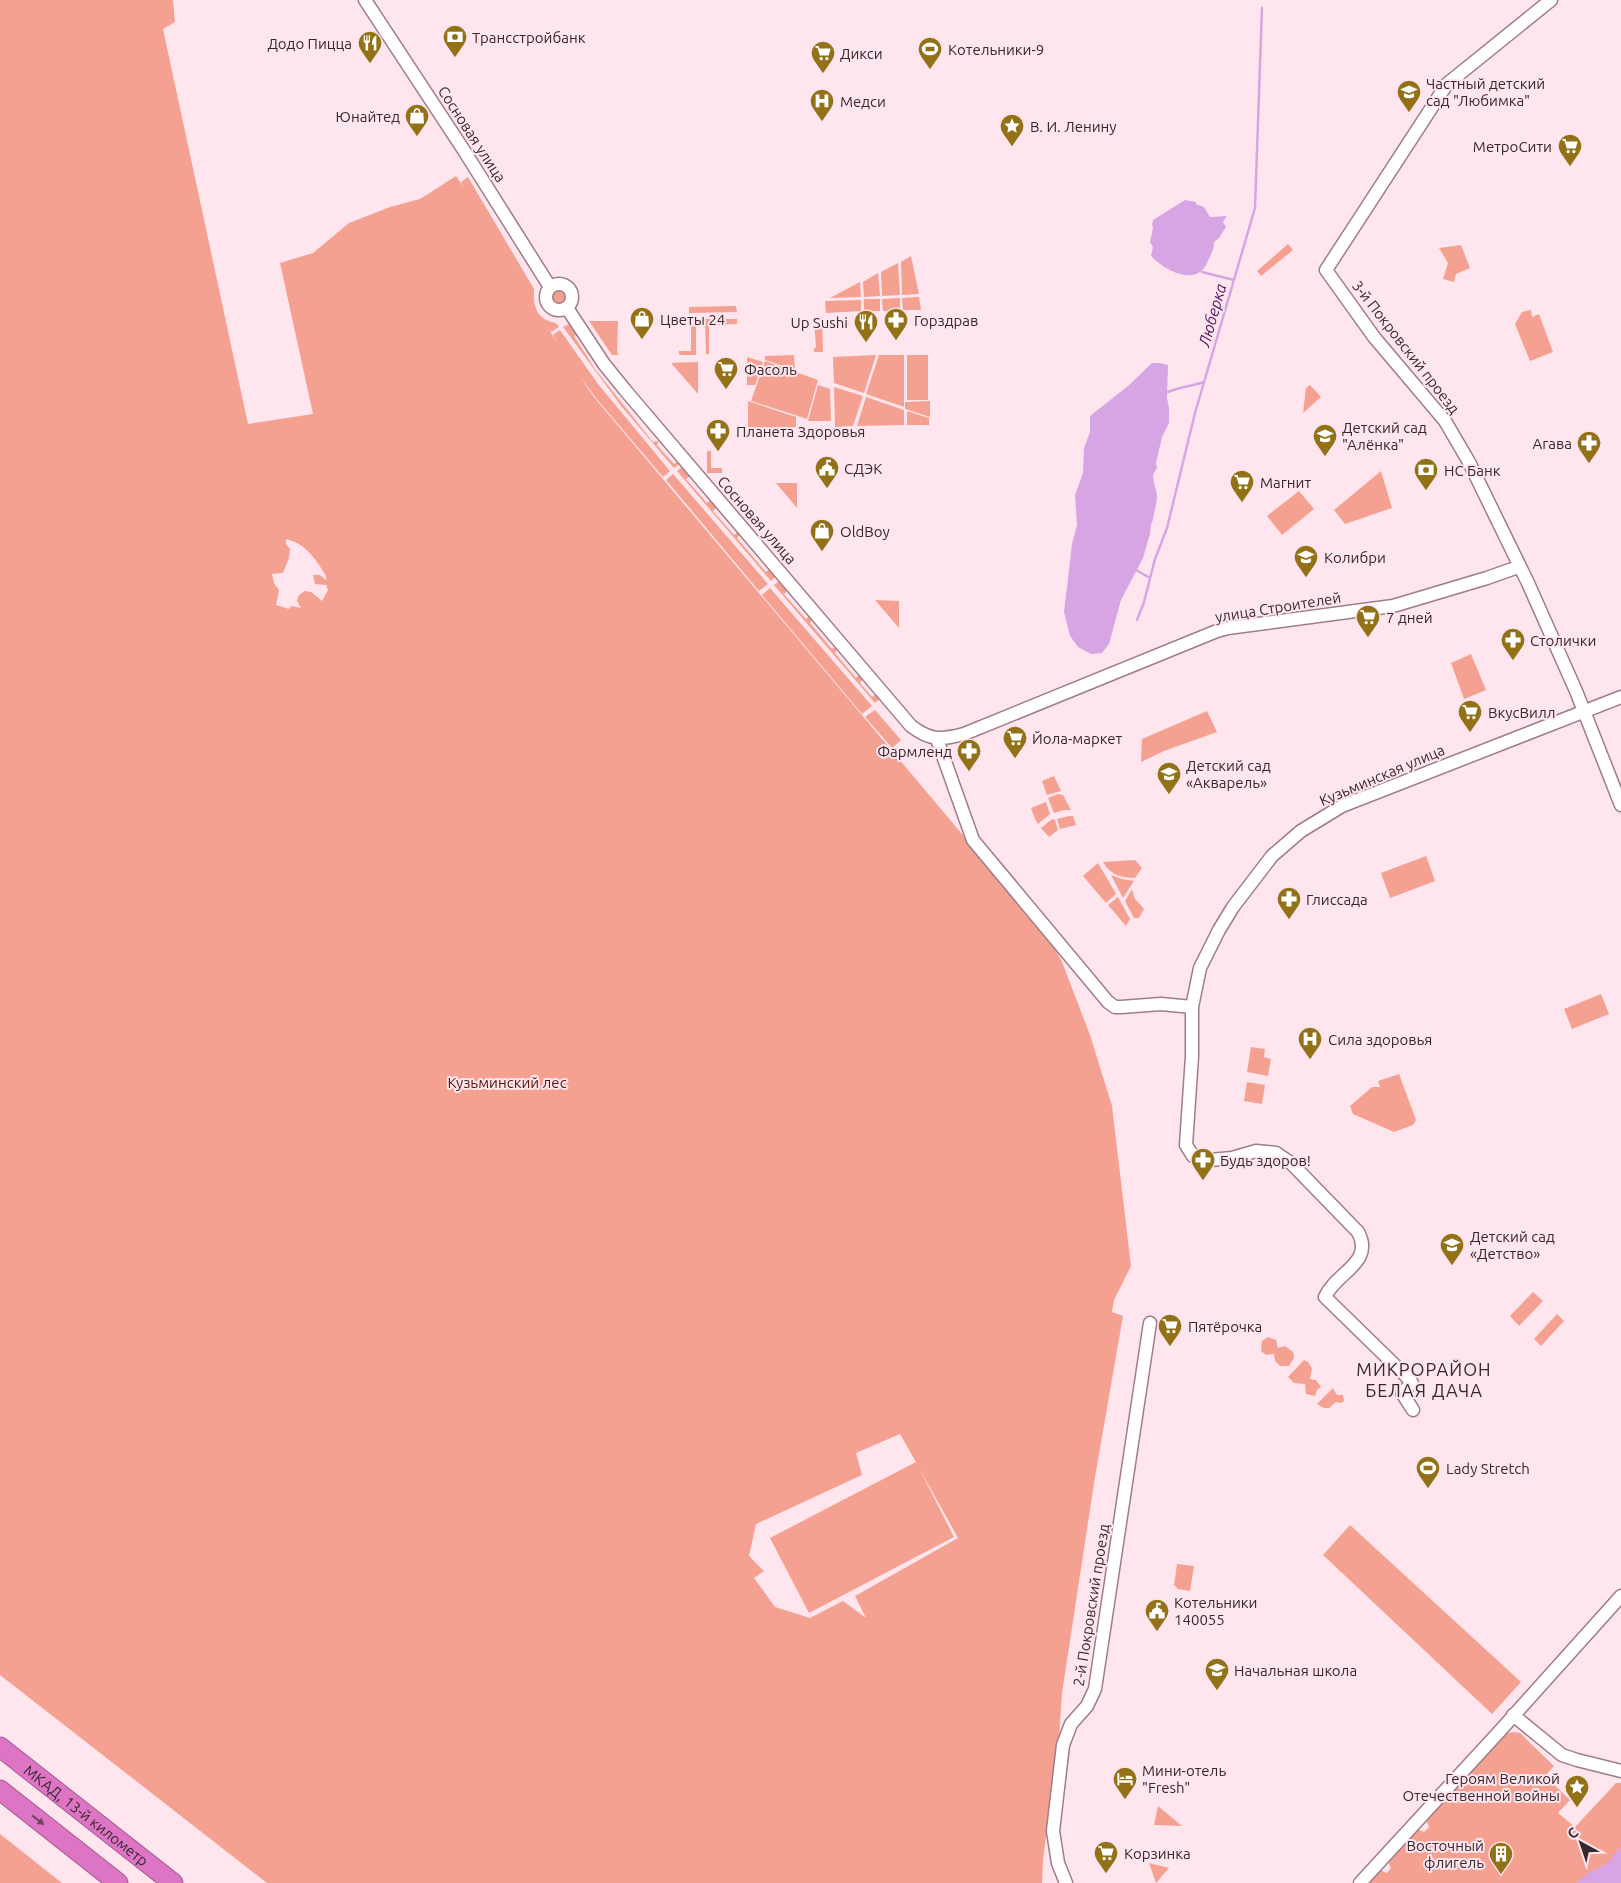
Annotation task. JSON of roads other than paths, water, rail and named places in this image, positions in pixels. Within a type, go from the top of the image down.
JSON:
[{"type":"highway","name":"МКАД, 13-й километр","points":[[0,1747],[173,1883]]},
{"type":"highway","points":[[0,1790],[118,1883]]},
{"type":"street","name":"Сосновая улица","points":[[365,0],[463,149],[550,287],[546,293],[549,306],[556,310],[566,308],[604,364],[625,390],[912,726],[923,735],[937,739]]},
{"type":"street","name":"3-й Покровский проезд","points":[[1551,0],[1447,84],[1326,270],[1374,336],[1445,421],[1469,462],[1518,567],[1528,583],[1584,711]]},
{"type":"street","points":[[550,287],[559,284],[564,285],[570,290],[572,301],[566,308]]},
{"type":"street","name":"улица Строителей","points":[[937,739],[964,734],[1222,629],[1394,606],[1518,567]]},
{"type":"street","name":"Кузьминская улица","points":[[1413,1410],[1402,1393],[1412,1383],[1325,1297],[1328,1290],[1359,1259],[1362,1247],[1358,1232],[1292,1164],[1276,1154],[1256,1151],[1232,1158],[1210,1160],[1192,1156],[1186,1146],[1192,1056],[1192,1007],[1200,968],[1233,907],[1272,856],[1301,831],[1342,806],[1621,697]]},
{"type":"street","points":[[1584,711],[1621,805]]},
{"type":"street","points":[[937,739],[973,840],[1108,1002],[1115,1007],[1162,1004],[1192,1007]]},
{"type":"street","name":"2-й Покровский проезд","points":[[1066,1883],[1058,1864],[1053,1832],[1064,1745],[1071,1724],[1087,1706],[1095,1689],[1150,1323]]},
{"type":"street","points":[[1360,1883],[1621,1596]]},
{"type":"street","points":[[1513,1715],[1562,1755],[1621,1771]]},
{"type":"waterway","name":"Люберка","points":[[1137,620],[1144,602],[1155,559],[1167,528],[1195,413],[1255,208],[1262,8]]},
{"type":"waterway","points":[[1202,272],[1234,280]]},
{"type":"waterway","points":[[1168,392],[1204,382]]},
{"type":"waterway","points":[[1136,570],[1150,578]]},
{"type":"place","name":"Трансстройбанк","points":[[455,58]]},
{"type":"place","name":"Додо Пицца","points":[[370,64]]},
{"type":"place","name":"Котельники-9","points":[[930,70]]},
{"type":"place","name":"Дикси","points":[[823,74]]},
{"type":"place","name":"Частный детский сад \"Любимка\"","points":[[1409,113]]},
{"type":"place","name":"Медси","points":[[822,122]]},
{"type":"place","name":"Юнайтед","points":[[417,137]]},
{"type":"place","name":"В. И. Ленину","points":[[1012,147]]},
{"type":"place","name":"МетроСити","points":[[1570,167]]},
{"type":"place","name":"Цветы 24","points":[[642,340]]},
{"type":"place","name":"Горздрав","points":[[896,341]]},
{"type":"place","name":"Up Sushi","points":[[866,343]]},
{"type":"place","name":"Фасоль","points":[[726,390]]},
{"type":"place","name":"Планета Здоровья","points":[[718,452]]},
{"type":"place","name":"Детский сад \"Алёнка\"","points":[[1325,457]]},
{"type":"place","name":"Агава","points":[[1589,464]]},
{"type":"place","name":"СДЭК","points":[[827,489]]},
{"type":"place","name":"НС Банк","points":[[1426,491]]},
{"type":"place","name":"Магнит","points":[[1242,503]]},
{"type":"place","name":"OldBoy","points":[[822,552]]},
{"type":"place","name":"Колибри","points":[[1306,578]]},
{"type":"place","name":"7 дней","points":[[1368,638]]},
{"type":"place","name":"Столички","points":[[1513,661]]},
{"type":"place","name":"ВкусВилл","points":[[1470,733]]},
{"type":"place","name":"Йола-маркет","points":[[1015,759]]},
{"type":"place","name":"Фармленд","points":[[969,772]]},
{"type":"place","name":"Детский сад «Акварель»","points":[[1169,795]]},
{"type":"place","name":"Глиссада","points":[[1289,920]]},
{"type":"place","name":"Сила здоровья","points":[[1310,1060]]},
{"type":"place","name":"Будь здоров!","points":[[1203,1181]]},
{"type":"place","name":"Детский сад «Детство»","points":[[1452,1266]]},
{"type":"place","name":"Пятёрочка","points":[[1170,1347]]},
{"type":"place","name":"Lady Stretch","points":[[1428,1489]]},
{"type":"place","name":"Котельники 140055","points":[[1157,1632]]},
{"type":"place","name":"Начальная школа","points":[[1217,1691]]},
{"type":"place","name":"Мини-отель \"Fresh\"","points":[[1125,1800]]},
{"type":"place","name":"Героям Великой Отечественной войны","points":[[1577,1808]]},
{"type":"place","name":"Корзинка","points":[[1106,1874]]},
{"type":"place","name":"Восточный флигель","points":[[1501,1875]]},
{"type":"district","name":"МИКРОРАЙОН БЕЛАЯ ДАЧА","points":[[1424,1379]]},
{"type":"park label","name":"Кузьминский лес","points":[[507,1082]]}]
